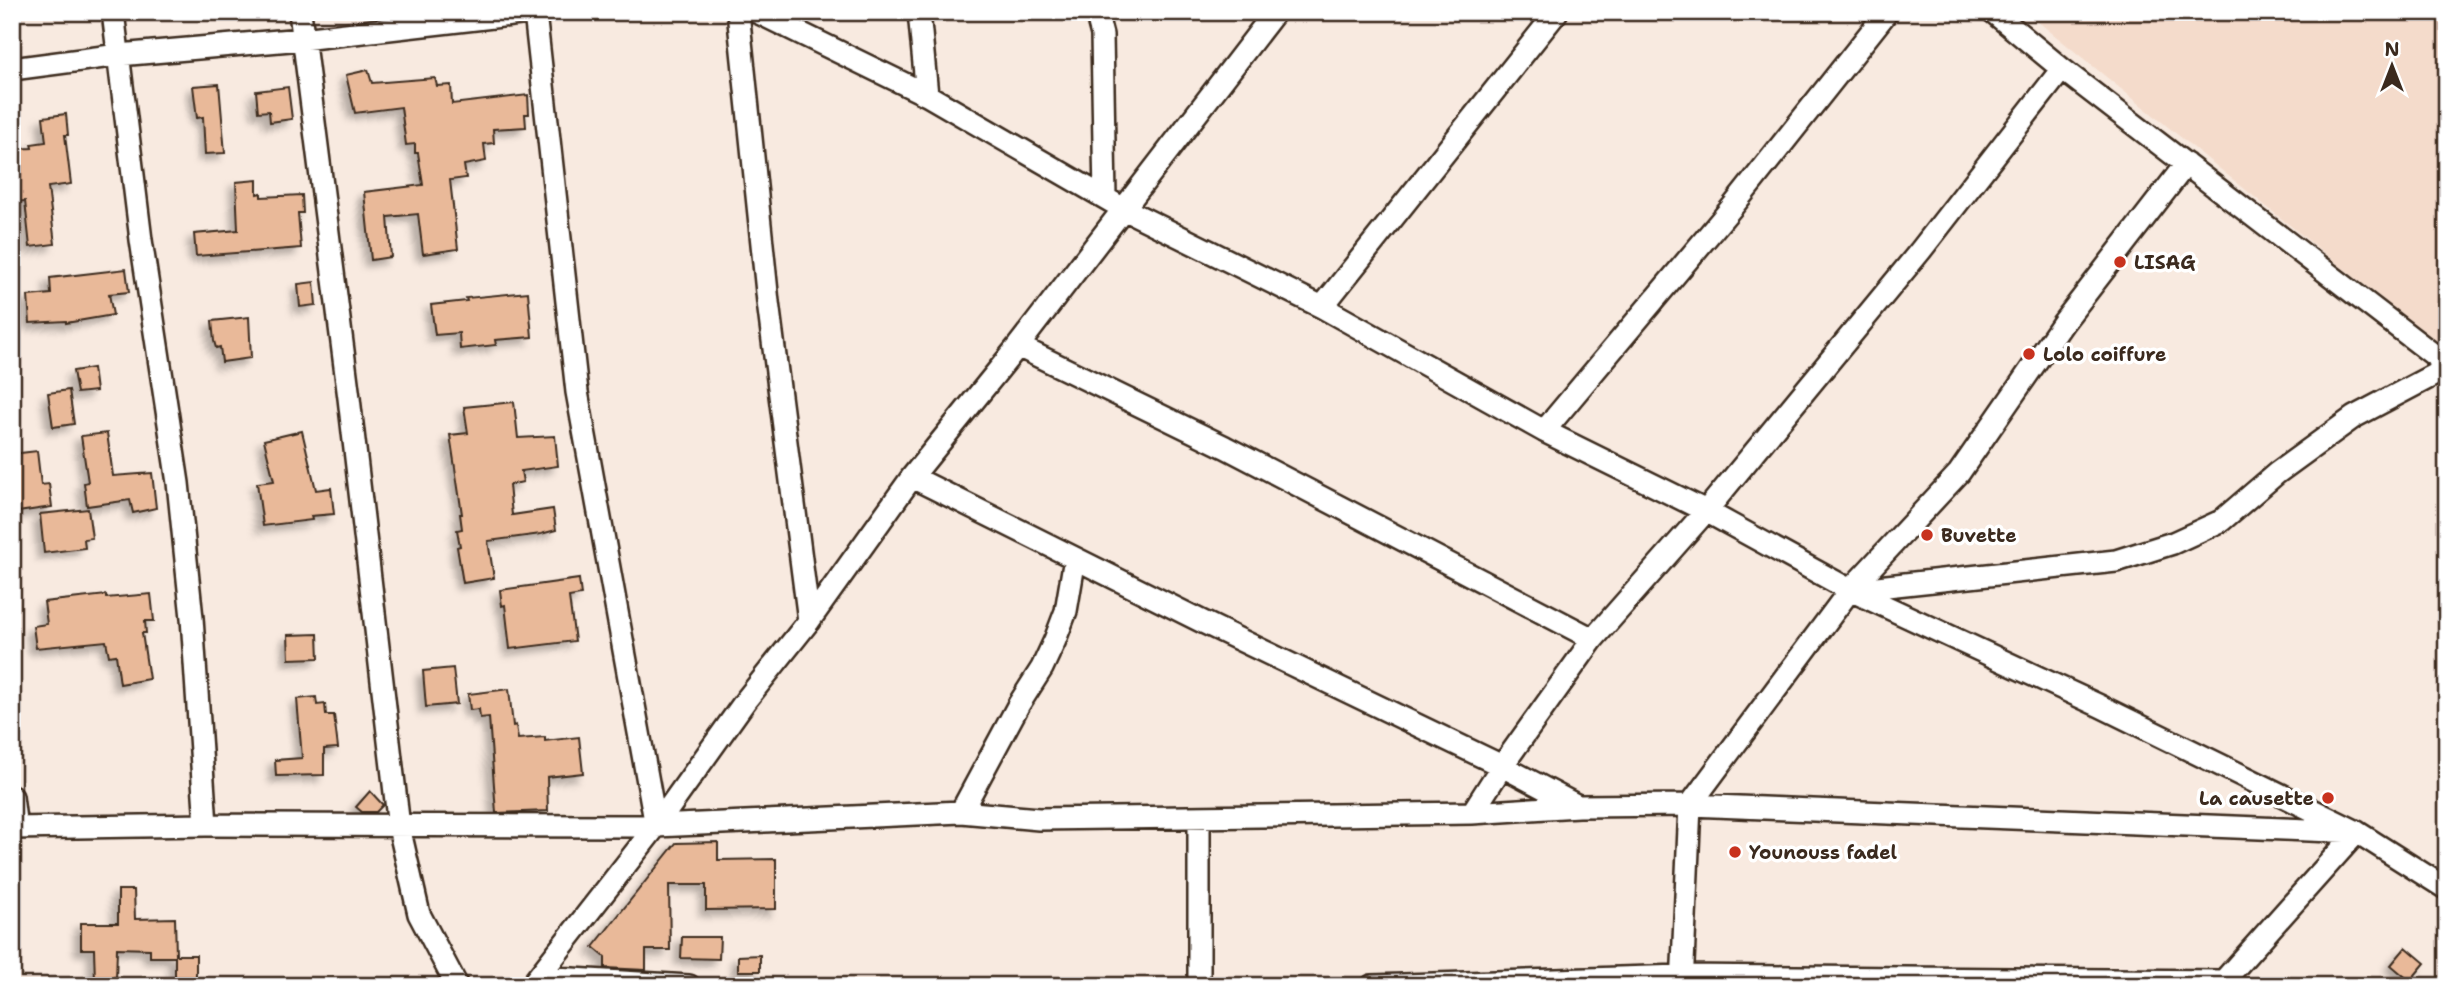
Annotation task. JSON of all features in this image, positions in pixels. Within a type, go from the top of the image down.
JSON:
[{"type":"street","points":[[113,12],[141,240],[178,483],[192,618],[206,825]]},
{"type":"street","points":[[300,12],[399,827],[419,914],[457,986]]},
{"type":"street","points":[[12,69],[119,55],[302,39],[536,12],[577,392],[656,826]]},
{"type":"street","points":[[738,12],[768,302],[809,621]]},
{"type":"street","points":[[757,12],[927,95],[1124,209],[1322,307],[1544,431],[1706,511],[1850,590],[2100,706],[2357,832],[2447,889]]},
{"type":"street","points":[[919,12],[927,95]]},
{"type":"street","points":[[1096,12],[1102,34],[1105,198]]},
{"type":"street","points":[[535,981],[656,826],[746,700],[809,621],[912,477],[1018,345],[1275,12]]},
{"type":"street","points":[[1322,307],[1557,12]]},
{"type":"street","points":[[1544,431],[1733,206],[1887,12]]},
{"type":"street","points":[[1850,590],[2116,561],[2174,543],[2221,521],[2277,473],[2354,417],[2447,366],[2062,69],[1993,12]]},
{"type":"street","points":[[1472,813],[1502,766],[1593,639],[1706,511],[1921,250],[2062,69]]},
{"type":"street","points":[[1682,981],[1690,805],[1850,590],[1959,473],[2063,323],[2186,164]]},
{"type":"street","points":[[1018,345],[1226,447],[1593,639]]},
{"type":"street","points":[[912,477],[1502,766],[1578,806]]},
{"type":"street","points":[[961,812],[1055,640],[1066,611],[1075,558]]},
{"type":"street","points":[[12,797],[14,828],[206,825],[656,826],[961,812],[1039,819],[1472,813],[1578,806],[1690,805],[2357,832]]},
{"type":"street","points":[[1199,817],[1199,986]]},
{"type":"street","points":[[1372,986],[1682,981],[2221,983],[2357,832]]},
{"type":"street","points":[[535,981],[689,986]]},
{"type":"shaded area","points":[[2026,12],[2447,12],[2447,349],[2340,266]]},
{"type":"building","points":[[368,70],[372,83],[435,78],[437,86],[451,85],[452,104],[528,95],[529,114],[525,114],[526,127],[493,129],[494,143],[484,144],[486,161],[464,165],[466,178],[450,180],[458,249],[423,254],[418,214],[388,217],[391,257],[371,260],[364,192],[423,185],[415,144],[406,145],[401,107],[355,113],[346,75]]},
{"type":"building","points":[[219,84],[225,153],[205,154],[203,117],[197,118],[193,86]]},
{"type":"building","points":[[288,87],[292,119],[270,122],[269,111],[258,112],[256,91]]},
{"type":"building","points":[[66,114],[68,135],[65,135],[71,184],[48,187],[55,244],[30,247],[25,201],[12,202],[12,149],[32,148],[31,144],[46,142],[43,117]]},
{"type":"building","points":[[257,180],[257,194],[261,193],[261,197],[302,195],[303,213],[298,213],[301,248],[196,256],[194,234],[238,230],[236,182]]},
{"type":"building","points":[[126,269],[129,292],[109,294],[113,315],[66,323],[30,323],[28,296],[51,294],[50,278]]},
{"type":"building","points":[[314,282],[316,305],[300,307],[298,284]]},
{"type":"building","points":[[528,292],[532,337],[495,340],[496,345],[460,349],[459,333],[435,335],[431,305],[467,301],[466,298]]},
{"type":"building","points":[[249,317],[251,358],[222,362],[220,347],[216,348],[214,341],[212,321]]},
{"type":"building","points":[[93,368],[96,391],[77,393],[73,371]]},
{"type":"building","points":[[69,390],[74,424],[53,427],[48,393]]},
{"type":"building","points":[[514,402],[518,438],[555,436],[558,466],[521,471],[523,482],[509,485],[512,515],[553,509],[556,530],[488,541],[494,578],[463,583],[457,547],[460,546],[457,530],[462,529],[462,514],[450,435],[468,433],[464,407]]},
{"type":"building","points":[[302,431],[316,490],[331,488],[334,514],[311,516],[312,520],[263,526],[257,483],[274,481],[264,440]]},
{"type":"building","points":[[107,433],[113,476],[152,473],[156,508],[133,513],[130,500],[87,506],[84,483],[88,482],[81,436]]},
{"type":"building","points":[[37,451],[41,485],[49,484],[52,507],[18,512],[12,454]]},
{"type":"building","points":[[88,509],[92,538],[84,539],[85,548],[44,553],[40,514]]},
{"type":"building","points":[[579,579],[581,595],[569,597],[575,641],[510,649],[505,605],[502,606],[500,590]]},
{"type":"building","points":[[151,594],[154,621],[145,621],[146,633],[142,633],[149,679],[120,684],[116,655],[109,656],[106,641],[36,648],[33,626],[47,624],[44,602],[106,595],[106,598]]},
{"type":"building","points":[[318,634],[319,658],[289,659],[288,635]]},
{"type":"building","points":[[453,668],[457,704],[426,707],[423,671]]},
{"type":"building","points":[[509,689],[513,726],[516,725],[518,739],[545,737],[545,741],[579,737],[583,773],[547,777],[548,811],[496,813],[489,717],[480,718],[479,709],[470,710],[468,694]]},
{"type":"building","points":[[316,697],[317,705],[325,704],[326,715],[334,715],[338,748],[324,749],[324,775],[276,776],[275,760],[302,758],[297,699]]},
{"type":"building","points":[[370,791],[383,805],[376,812],[362,812],[356,807]]},
{"type":"building","points":[[718,842],[718,860],[776,859],[776,909],[706,910],[706,885],[669,885],[670,950],[646,950],[646,970],[605,968],[605,957],[593,947],[676,843]]},
{"type":"building","points":[[118,890],[134,890],[135,919],[175,918],[176,955],[196,955],[196,981],[175,980],[175,957],[150,957],[150,949],[117,948],[116,981],[95,981],[94,949],[81,949],[81,923],[118,923]]},
{"type":"building","points":[[682,937],[720,937],[719,959],[681,958]]},
{"type":"building","points":[[2406,947],[2425,963],[2410,981],[2391,965]]},
{"type":"building","points":[[760,955],[760,971],[738,971],[738,956]]},
{"type":"place","name":"LISAG","points":[[2120,262]]},
{"type":"place","name":"Lolo coiffure","points":[[2029,354]]},
{"type":"place","name":"Buvette","points":[[1927,535]]},
{"type":"place","name":"La causette","points":[[2328,798]]},
{"type":"place","name":"Younouss fadel","points":[[1735,852]]}]
